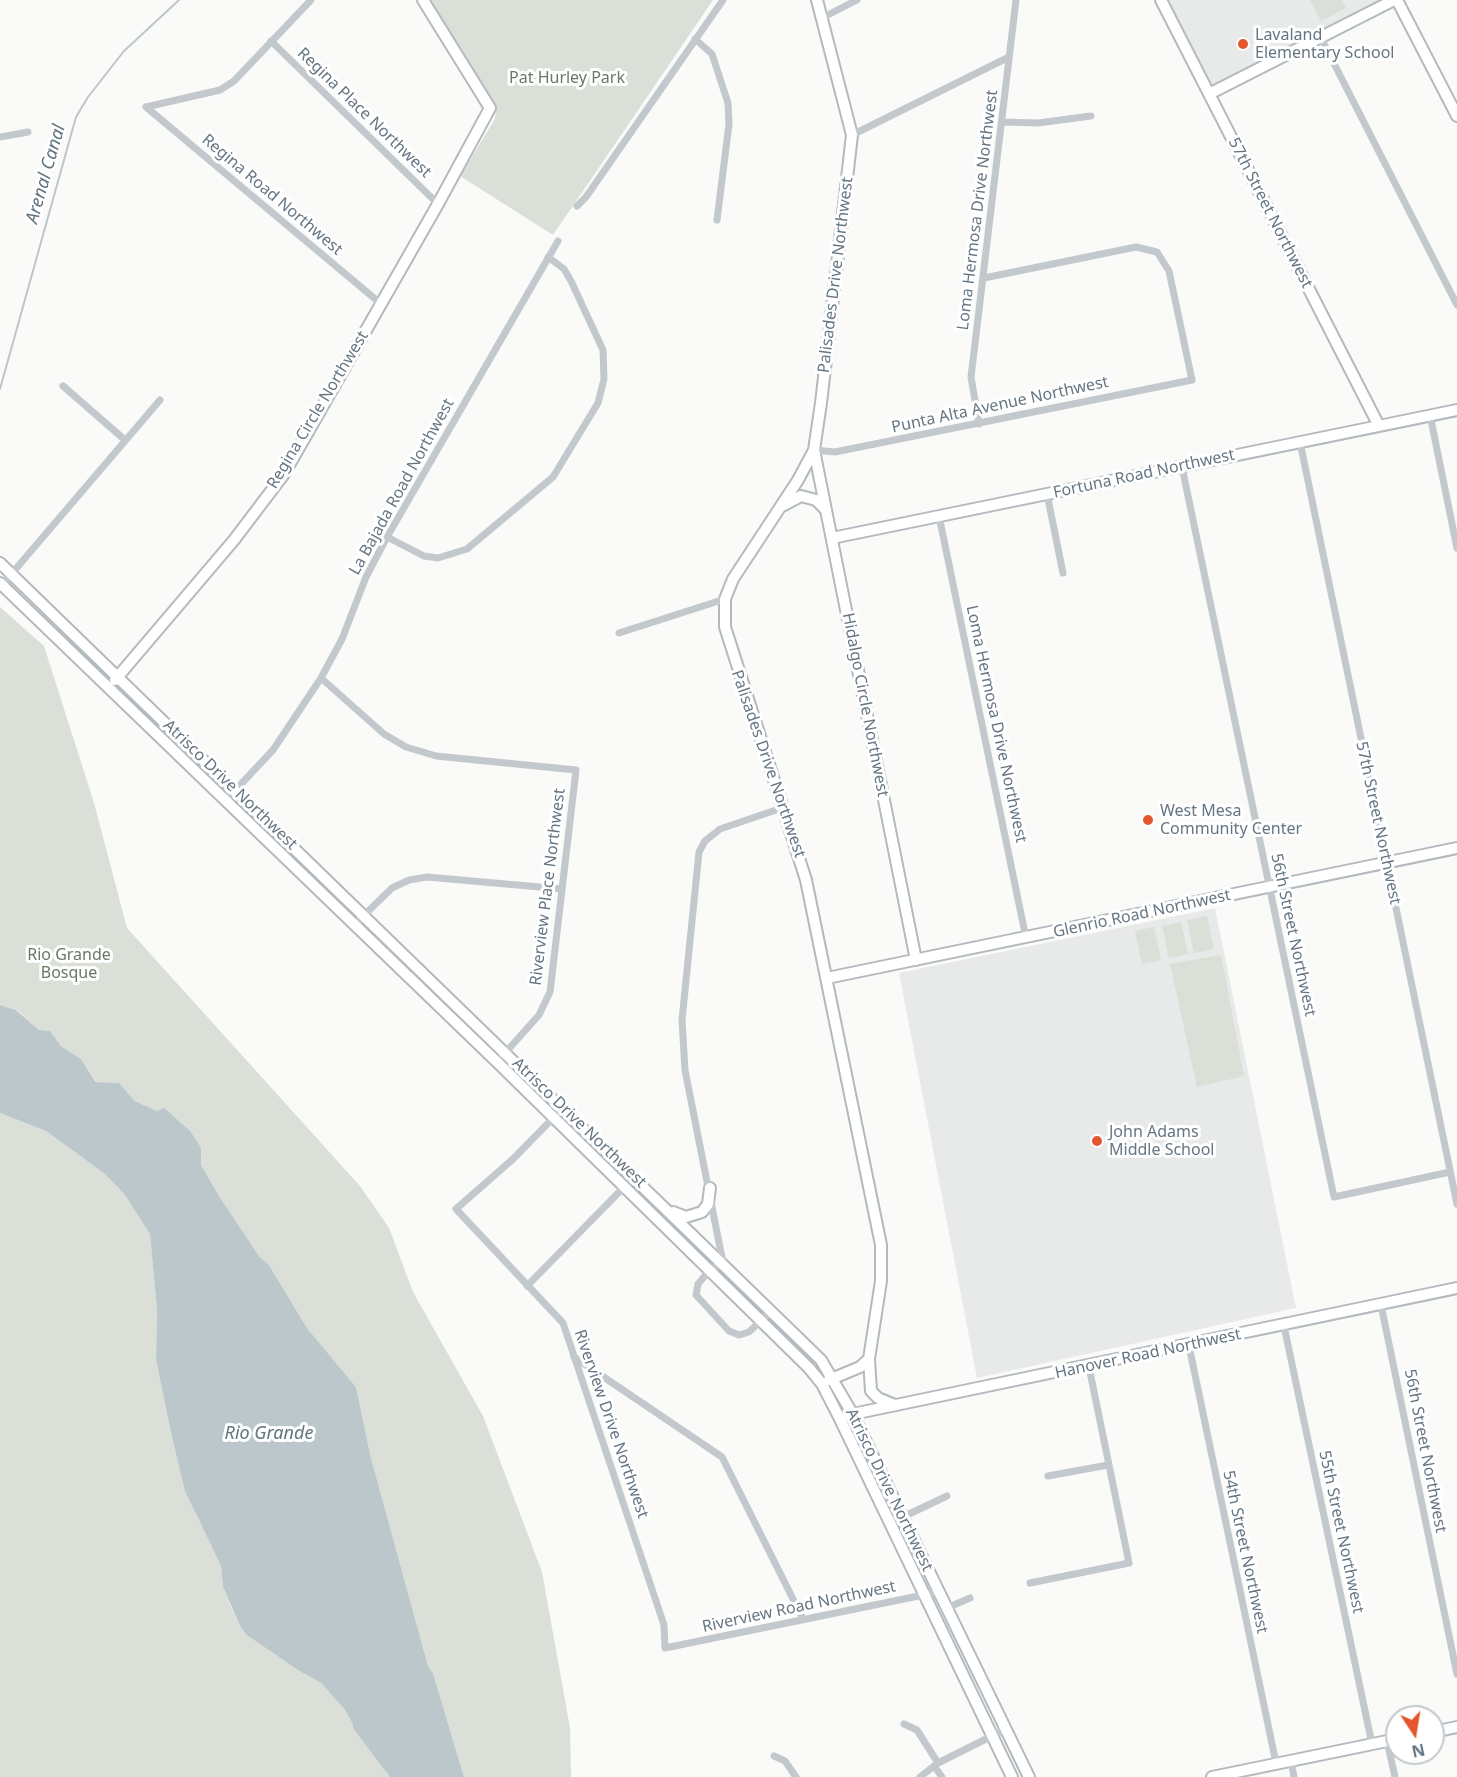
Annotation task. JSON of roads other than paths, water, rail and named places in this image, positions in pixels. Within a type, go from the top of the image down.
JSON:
[{"type":"street","points":[[272,41],[311,0]]},
{"type":"street","name":"Regina Circle Northwest","points":[[108,687],[119,677],[234,540],[284,474],[490,108],[423,0]]},
{"type":"street","points":[[577,206],[586,197],[723,0]]},
{"type":"street","points":[[817,0],[852,135],[1009,57]]},
{"type":"street","points":[[822,18],[856,0]]},
{"type":"street","name":"Loma Hermosa Drive Northwest","points":[[979,423],[971,377],[1016,0]]},
{"type":"street","name":"57th Street Northwest","points":[[1161,0],[1379,426]]},
{"type":"street","points":[[1209,94],[1395,0],[1457,116]]},
{"type":"street","points":[[1321,38],[1457,305]]},
{"type":"street","points":[[695,39],[712,54],[728,103],[729,124],[717,220]]},
{"type":"street","name":"Regina Road Northwest","points":[[272,41],[234,81],[220,90],[146,107],[380,303]]},
{"type":"street","name":"Regina Place Northwest","points":[[272,41],[438,204]]},
{"type":"street","points":[[1002,122],[1038,123],[1091,116]]},
{"type":"street","points":[[0,137],[28,132]]},
{"type":"street","name":"Palisades Drive Northwest","points":[[852,135],[814,450],[737,569],[725,598],[725,627],[728,644],[806,879],[881,1245],[881,1281],[869,1359],[871,1391],[878,1398],[895,1405]]},
{"type":"street","name":"La Bajada Road Northwest","points":[[226,800],[273,750],[321,678],[342,639],[366,577],[387,537],[558,241]]},
{"type":"street","name":"Punta Alta Avenue Northwest","points":[[814,450],[835,452],[1192,380],[1169,271],[1157,252],[1136,247],[984,278]]},
{"type":"street","points":[[387,537],[424,556],[438,558],[467,549],[554,477],[598,403],[604,379],[603,350],[564,269],[548,257]]},
{"type":"street","points":[[63,386],[125,440]]},
{"type":"street","points":[[1,584],[13,574],[160,400]]},
{"type":"street","name":"Fortuna Road Northwest","points":[[832,538],[1457,410]]},
{"type":"street","points":[[1430,415],[1457,548]]},
{"type":"street","name":"57th Street Northwest","points":[[1300,442],[1457,1204]]},
{"type":"street","name":"Hidalgo Circle Northwest","points":[[814,450],[916,960]]},
{"type":"street","name":"56th Street Northwest","points":[[1182,467],[1334,1197],[1450,1172]]},
{"type":"street","points":[[1047,494],[1063,573]]},
{"type":"street","points":[[779,507],[801,496],[816,500],[825,509]]},
{"type":"street","name":"Loma Hermosa Drive Northwest","points":[[939,516],[1026,938]]},
{"type":"street","name":"Atrisco Drive Northwest","points":[[0,563],[670,1210],[821,1360],[834,1377],[852,1413],[1029,1777]]},
{"type":"street","name":"Atrisco Drive Northwest","points":[[1,584],[762,1320],[822,1384],[1012,1777]]},
{"type":"street","points":[[619,633],[725,598]]},
{"type":"street","name":"Riverview Place Northwest","points":[[321,678],[384,734],[406,747],[436,756],[576,770],[550,992],[539,1016],[497,1062]]},
{"type":"street","points":[[772,1310],[745,1335],[729,1331],[696,1295],[698,1284],[710,1270],[723,1263],[682,1046],[682,1006],[697,858],[705,841],[720,829],[782,808]]},
{"type":"street","name":"Glenrio Road Northwest","points":[[826,978],[1457,848]]},
{"type":"street","points":[[354,925],[392,888],[409,880],[427,877],[562,889]]},
{"type":"street","points":[[553,1118],[563,1108]]},
{"type":"street","name":"Riverview Drive Northwest","points":[[553,1118],[513,1160],[456,1209],[562,1323],[664,1625],[666,1648]]},
{"type":"street","points":[[527,1286],[635,1177]]},
{"type":"street","points":[[670,1210],[686,1217],[697,1215],[708,1204],[710,1188]]},
{"type":"street","name":"Hanover Road Northwest","points":[[840,1419],[852,1413],[1089,1367],[1457,1288]]},
{"type":"street","name":"56th Street Northwest","points":[[1381,1305],[1457,1674]]},
{"type":"street","name":"55th Street Northwest","points":[[1284,1326],[1372,1744]]},
{"type":"street","name":"54th Street Northwest","points":[[1189,1346],[1276,1763]]},
{"type":"street","points":[[574,1357],[722,1457],[803,1619]]},
{"type":"street","points":[[822,1384],[860,1367],[869,1359]]},
{"type":"street","points":[[1030,1583],[1129,1563],[1089,1367]]},
{"type":"street","points":[[1048,1476],[1108,1465]]},
{"type":"street","points":[[890,1522],[947,1496]]},
{"type":"street","name":"Riverview Road Northwest","points":[[666,1648],[938,1592]]},
{"type":"street","points":[[947,1608],[970,1598]]},
{"type":"street","points":[[904,1724],[917,1730],[942,1777]]},
{"type":"street","points":[[920,1777],[936,1764],[1006,1729]]},
{"type":"street","points":[[1212,1777],[1385,1741]]},
{"type":"street","points":[[774,1755],[785,1761],[796,1777]]},
{"type":"street","points":[[1291,1760],[1294,1777]]},
{"type":"water","name":"Rio Grande","points":[[0,1005],[16,1010],[39,1030],[50,1031],[61,1046],[81,1059],[96,1082],[119,1083],[135,1101],[157,1111],[164,1108],[190,1131],[201,1148],[201,1165],[221,1199],[259,1256],[269,1265],[307,1328],[356,1387],[371,1458],[428,1666],[433,1673],[464,1777],[390,1777],[353,1728],[345,1710],[321,1683],[247,1635],[240,1626],[223,1587],[221,1566],[185,1491],[171,1432],[156,1359],[157,1310],[150,1234],[125,1195],[105,1174],[46,1131],[0,1113]]},
{"type":"waterway","name":"Arenal Canal","points":[[0,389],[76,117],[88,97],[124,51],[179,0]]},
{"type":"place","name":"Lavaland Elementary School","points":[[1243,44]]},
{"type":"place","name":"West Mesa Community Center","points":[[1148,820]]},
{"type":"place","name":"John Adams Middle School","points":[[1097,1141]]},
{"type":"park label","name":"Pat Hurley Park","points":[[567,78]]},
{"type":"park label","name":"Rio Grande Bosque","points":[[69,964]]}]
